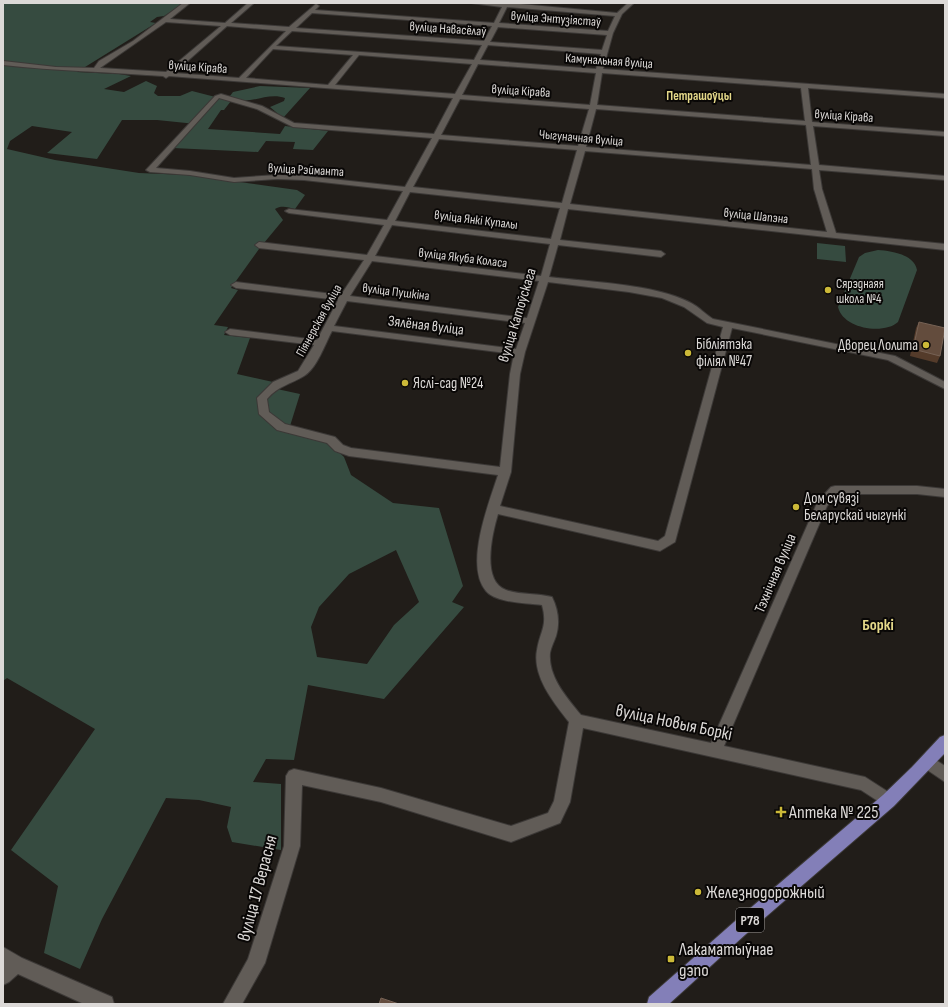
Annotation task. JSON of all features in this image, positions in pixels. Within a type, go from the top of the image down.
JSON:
[{"type":"main road","name":"Р78","points":[[656,1004],[690,972],[928,762],[945,742]]},
{"type":"street","points":[[96,70],[97,66],[122,51],[186,3]]},
{"type":"street","points":[[166,76],[251,3]]},
{"type":"street","points":[[240,81],[290,28],[319,3]]},
{"type":"street","points":[[474,3],[619,15]]},
{"type":"street","name":"вуліца Катоўскага","points":[[577,720],[561,701],[551,683],[542,657],[545,644],[551,630],[552,617],[547,601],[504,595],[491,588],[485,574],[484,558],[487,530],[495,509],[505,472],[515,374],[520,352],[529,321],[544,280],[580,149],[593,108],[599,71],[610,33],[619,15],[631,3]]},
{"type":"street","name":"Піянерская вуліца","points":[[505,472],[349,452],[339,448],[330,440],[281,427],[264,414],[262,398],[268,390],[277,384],[302,373],[310,363],[344,298],[369,259],[408,189],[506,5]]},
{"type":"street","name":"вуліца Энтузіястаў","points":[[310,10],[610,33]]},
{"type":"street","name":"вуліца Навасёлаў","points":[[165,20],[486,42],[604,52]]},
{"type":"street","name":"Камунальная вуліца","points":[[271,48],[945,96]]},
{"type":"street","points":[[330,87],[357,54]]},
{"type":"street","name":"вуліца Кірава","points":[[3,63],[56,69],[96,70],[330,87],[945,134]]},
{"type":"street","points":[[804,85],[818,189],[833,236]]},
{"type":"street","name":"Чыгуначная вуліца","points":[[222,96],[258,107],[272,113],[277,119],[293,125],[945,178]]},
{"type":"street","name":"вуліца Рэйманта","points":[[222,96],[217,97],[150,170],[190,173],[234,180],[277,177],[304,178],[564,207]]},
{"type":"street","name":"вуліца Шапэна","points":[[564,207],[945,247]]},
{"type":"street","name":"вуліца Янкі Купалы","points":[[288,211],[661,254]]},
{"type":"street","name":"вуліца Якуба Коласа","points":[[259,245],[629,289],[686,303],[701,316],[728,325]]},
{"type":"street","name":"вуліца Пушкіна","points":[[236,285],[529,321]]},
{"type":"street","points":[[495,509],[660,546],[671,539],[728,325],[891,358],[945,386]]},
{"type":"street","name":"Зялёная вуліца","points":[[329,328],[520,352]]},
{"type":"street","points":[[230,332],[321,343]]},
{"type":"street","name":"Тэхнічная вуліца","points":[[715,750],[822,504],[829,495],[835,490],[917,490],[945,493]]},
{"type":"street","name":"вуліца Новыя Боркі","points":[[577,720],[865,784],[886,800]]},
{"type":"street","name":"вуліца 17 Верасня","points":[[232,1004],[256,963],[292,846],[294,776],[381,795],[511,834],[528,830],[554,818],[562,802],[570,766],[577,720]]},
{"type":"street","points":[[928,762],[945,775]]},
{"type":"street","points":[[7,965],[106,1004]]},
{"type":"green space","points":[[3,3],[179,4],[181,5],[164,16],[157,17],[150,22],[156,23],[77,72],[131,76],[104,89],[124,92],[146,81],[157,86],[154,93],[158,96],[180,96],[192,91],[231,101],[224,110],[221,110],[208,129],[280,134],[285,126],[328,131],[313,150],[293,149],[295,142],[266,141],[258,152],[173,148],[196,124],[157,120],[122,120],[97,159],[47,153],[72,132],[32,126],[10,141],[7,149],[55,160],[139,173],[188,175],[297,190],[305,195],[295,209],[282,207],[275,209],[283,220],[259,249],[231,288],[238,290],[214,325],[228,327],[224,335],[250,338],[237,374],[273,382],[277,389],[300,394],[290,426],[327,441],[344,457],[351,475],[393,503],[439,508],[463,586],[452,602],[464,607],[384,699],[308,685],[294,760],[266,759],[253,782],[281,784],[281,850],[232,842],[227,827],[231,807],[199,800],[166,798],[102,919],[80,969],[44,953],[58,886],[11,850],[95,729],[7,678],[3,681]],"holes":[[[396,550],[419,602],[394,625],[367,664],[317,657],[311,627],[319,607],[349,574]]]},
{"type":"green space","points":[[260,86],[310,88],[283,118],[270,107],[284,101],[285,98],[271,96],[243,100],[230,96],[233,92]]},
{"type":"green space","points":[[817,243],[845,246],[846,262],[817,259]]},
{"type":"green space","points":[[878,250],[889,251],[907,257],[915,265],[917,270],[898,322],[892,326],[874,329],[855,325],[841,314],[838,307],[859,257],[865,253]]},
{"type":"building","name":"Дворец Лолита","points":[[919,322],[945,328],[940,356],[913,349]]},
{"type":"building","points":[[381,998],[399,1004],[379,1004]]},
{"type":"place","name":"Сярэднаяя школа №4","points":[[828,290]]},
{"type":"place","name":"Дворец Лолита","points":[[926,345]]},
{"type":"place","name":"Бібліятэка філіял №47","points":[[688,353]]},
{"type":"place","name":"Яслі-сад №24","points":[[405,383]]},
{"type":"place","name":"Дом сувязі Беларускай чыгункі","points":[[796,507]]},
{"type":"place","name":"Аптека № 225","points":[[781,812]]},
{"type":"place","name":"Железнодорожный","points":[[698,892]]},
{"type":"place","name":"Лакаматыўнае дэпо","points":[[671,959]]},
{"type":"district","name":"Петрашоўцы","points":[[699,95]]},
{"type":"district","name":"Боркі","points":[[878,624]]}]
